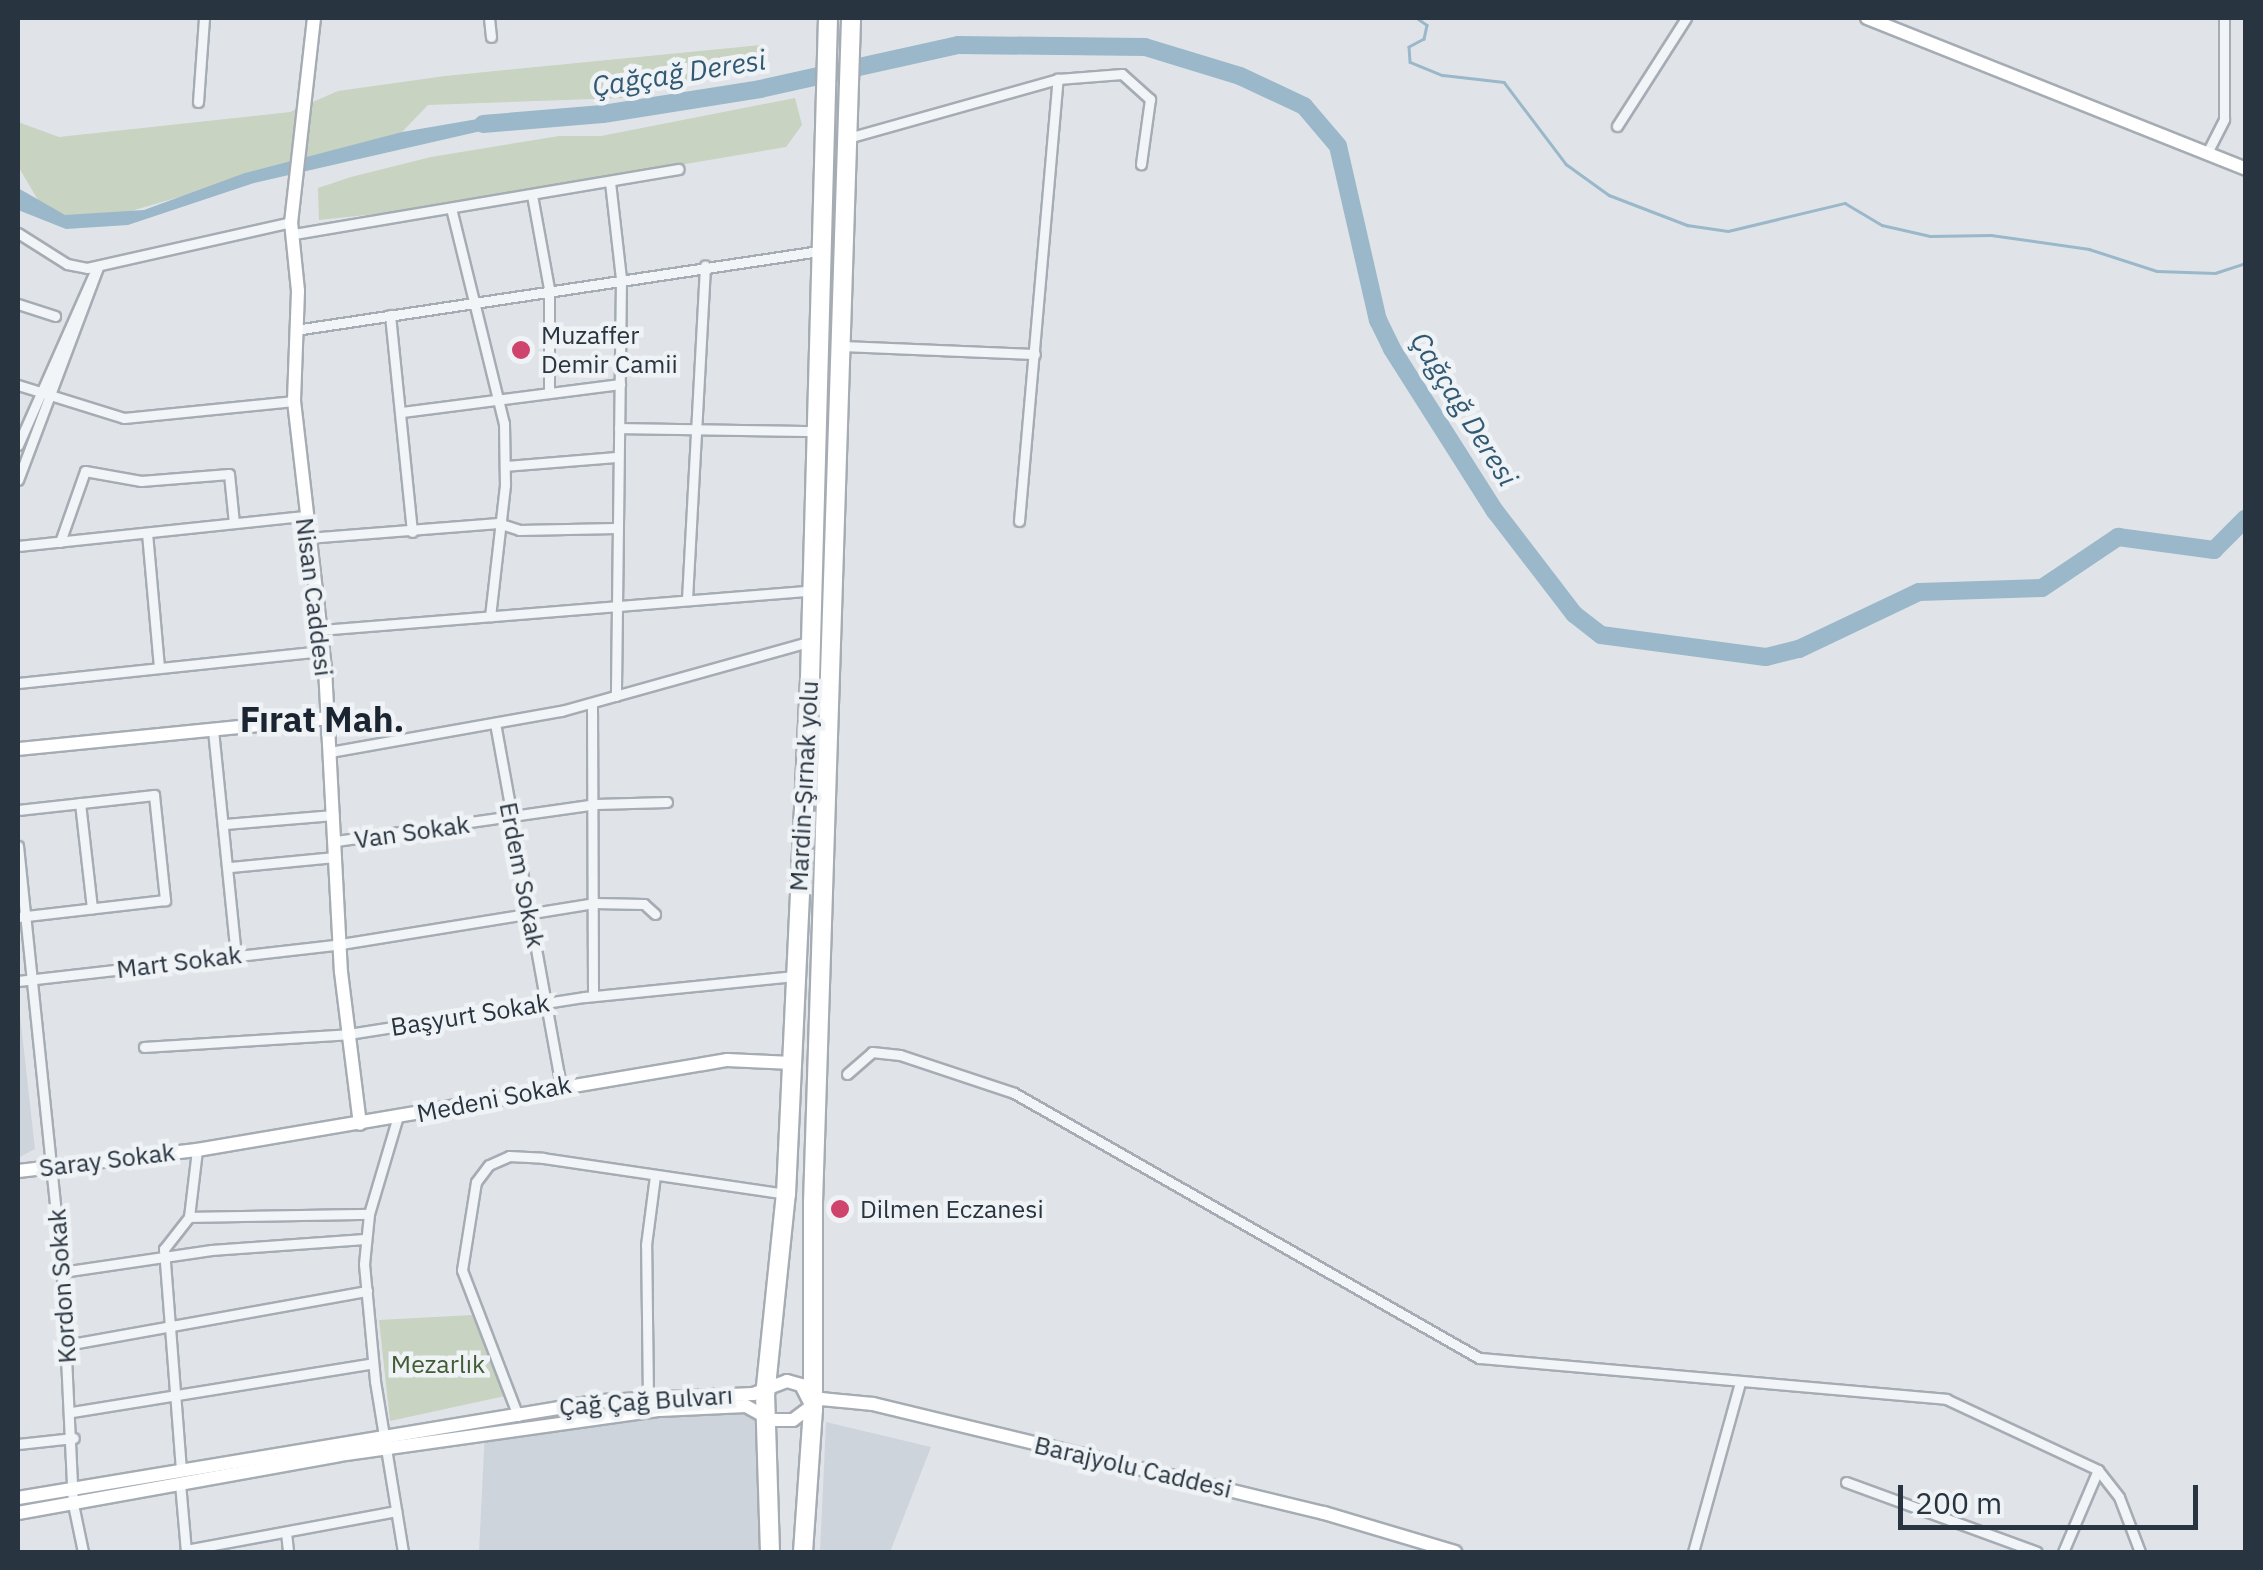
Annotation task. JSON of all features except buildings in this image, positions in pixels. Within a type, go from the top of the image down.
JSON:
[{"type":"highway","name":"Mardin-Şırnak yolu","points":[[770,1552],[770,1420],[765,1396],[770,1386],[786,1194],[813,590],[819,250],[828,24]]},
{"type":"highway","name":"Mardin-Şırnak yolu","points":[[804,1552],[813,1410],[813,1203],[850,24]]},
{"type":"street","points":[[198,102],[204,18]]},
{"type":"street","name":"Nisan Caddesi","points":[[314,18],[292,204],[294,400],[322,650],[348,1034],[360,1124]]},
{"type":"street","points":[[489,18],[491,37]]},
{"type":"street","points":[[1617,126],[1686,18]]},
{"type":"street","points":[[1866,18],[2246,168]]},
{"type":"street","points":[[2206,153],[2224,119],[2224,18]]},
{"type":"street","points":[[845,138],[1058,79],[1122,74],[1145,89],[1150,99],[1142,164]]},
{"type":"street","points":[[1019,521],[1058,79]]},
{"type":"street","points":[[18,233],[67,264],[98,267],[292,228],[451,208],[680,169]]},
{"type":"street","points":[[610,182],[621,278],[614,604],[616,696]]},
{"type":"street","points":[[532,195],[550,289],[549,392]]},
{"type":"street","points":[[451,208],[501,397],[505,466],[490,616]]},
{"type":"street","points":[[295,330],[819,250]]},
{"type":"street","points":[[687,599],[705,266]]},
{"type":"street","points":[[18,445],[85,282],[98,267]]},
{"type":"street","points":[[18,480],[98,267]]},
{"type":"street","points":[[18,304],[55,316]]},
{"type":"street","points":[[390,315],[412,532]]},
{"type":"street","points":[[841,346],[1035,354]]},
{"type":"street","points":[[402,412],[620,384]]},
{"type":"street","points":[[18,385],[124,418],[294,400]]},
{"type":"street","points":[[618,428],[696,432],[816,430]]},
{"type":"street","points":[[505,466],[618,457]]},
{"type":"street","points":[[60,542],[86,471],[141,481],[229,474],[234,523]]},
{"type":"street","points":[[18,546],[304,516]]},
{"type":"street","points":[[307,538],[498,523],[519,530],[616,528]]},
{"type":"street","points":[[147,533],[159,667]]},
{"type":"street","points":[[320,630],[813,590]]},
{"type":"street","points":[[330,752],[592,703],[811,642]]},
{"type":"street","points":[[18,683],[322,650]]},
{"type":"street","points":[[592,703],[596,804],[592,996]]},
{"type":"street","points":[[18,749],[328,718]]},
{"type":"street","name":"Erdem Sokak","points":[[495,723],[561,1086]]},
{"type":"street","points":[[213,730],[236,955]]},
{"type":"street","points":[[18,810],[154,794],[165,900],[21,916]]},
{"type":"street","name":"Van Sokak","points":[[336,841],[596,804],[668,802]]},
{"type":"street","points":[[80,803],[92,908]]},
{"type":"street","points":[[225,824],[334,815]]},
{"type":"street","name":"Kordon Sokak","points":[[18,846],[21,916],[33,980],[62,1272],[74,1438],[73,1504]]},
{"type":"street","points":[[230,867],[336,857]]},
{"type":"street","name":"Mart Sokak","points":[[18,981],[341,944],[594,902],[644,904],[655,914]]},
{"type":"street","name":"Başyurt Sokak","points":[[144,1047],[348,1034],[592,996],[795,976]]},
{"type":"street","points":[[847,1074],[872,1052],[900,1055],[1014,1093],[1479,1358],[1946,1399],[2098,1470],[2119,1496],[2140,1552]]},
{"type":"street","name":"Medeni Sokak","points":[[197,1150],[727,1060],[792,1063]]},
{"type":"street","points":[[398,1116],[365,1239],[374,1363],[403,1552]]},
{"type":"street","points":[[197,1150],[189,1216],[164,1256],[186,1551],[396,1511]]},
{"type":"street","name":"Saray Sokak","points":[[18,1171],[197,1150]]},
{"type":"street","points":[[522,1428],[462,1270],[476,1182],[489,1164],[509,1156],[786,1194]]},
{"type":"street","points":[[648,1398],[646,1244],[655,1176]]},
{"type":"street","points":[[189,1216],[369,1214]]},
{"type":"street","points":[[62,1272],[164,1256],[365,1239]]},
{"type":"street","points":[[66,1345],[367,1291]]},
{"type":"street","points":[[72,1412],[374,1363]]},
{"type":"street","points":[[1694,1552],[1740,1382]]},
{"type":"street","name":"Çağ Çağ Bulvarı","points":[[18,1498],[180,1477],[516,1412],[648,1398],[753,1394],[770,1386],[801,1386],[813,1410],[793,1420],[770,1420],[746,1406],[387,1440]]},
{"type":"street","name":"Barajyolu Caddesi","points":[[813,1410],[821,1399],[873,1404],[1375,1525],[1455,1552]]},
{"type":"street","points":[[18,1444],[74,1438]]},
{"type":"street","points":[[2063,1552],[2098,1470]]},
{"type":"street","name":"Çağ Çağ Bulvarı","points":[[18,1513],[73,1504],[180,1477]]},
{"type":"street","points":[[1846,1482],[2037,1552]]},
{"type":"street","points":[[73,1504],[83,1552]]},
{"type":"street","points":[[286,1532],[288,1552]]},
{"type":"shaded area","points":[[18,997],[35,1149],[18,1158]]},
{"type":"shaded area","points":[[738,1399],[774,1405],[772,1552],[479,1552],[485,1429],[617,1408]]},
{"type":"shaded area","points":[[826,1422],[931,1447],[890,1552],[820,1552]]},
{"type":"green space","points":[[761,45],[769,64],[621,98],[428,105],[402,132],[114,216],[65,215],[42,207],[18,166],[18,122],[59,137],[290,112],[338,91],[445,76]]},
{"type":"green space","points":[[795,98],[802,125],[786,147],[414,210],[319,220],[318,188],[351,177],[431,157],[559,136],[601,136]]},
{"type":"green space","name":"Mezarlık","points":[[472,1315],[505,1396],[390,1421],[379,1320]]},
{"type":"water","points":[[501,115],[503,126],[254,183],[128,225],[66,229],[18,210],[18,188],[65,215],[144,210],[245,173],[402,132]]},
{"type":"waterway","points":[[1417,18],[1427,25],[1424,39],[1409,47],[1410,62],[1443,75],[1504,82],[1566,164],[1609,195],[1687,225],[1728,231],[1845,203],[1882,225],[1930,236],[1991,235],[2089,249],[2157,271],[2215,273],[2246,263]]},
{"type":"waterway","name":"Çağçağ Deresi","points":[[483,124],[603,114],[760,89],[958,45],[1145,47],[1240,76],[1304,106],[1338,146],[1378,320],[1392,349],[1495,511],[1574,614],[1601,635],[1766,657],[1799,649],[1919,592],[2042,588],[2118,537],[2214,550],[2246,518]]},
{"type":"place","name":"Muzaffer Demir Camii","points":[[521,350]]},
{"type":"place","name":"Dilmen Eczanesi","points":[[840,1209]]},
{"type":"district","name":"Fırat Mah.","points":[[322,719]]}]
